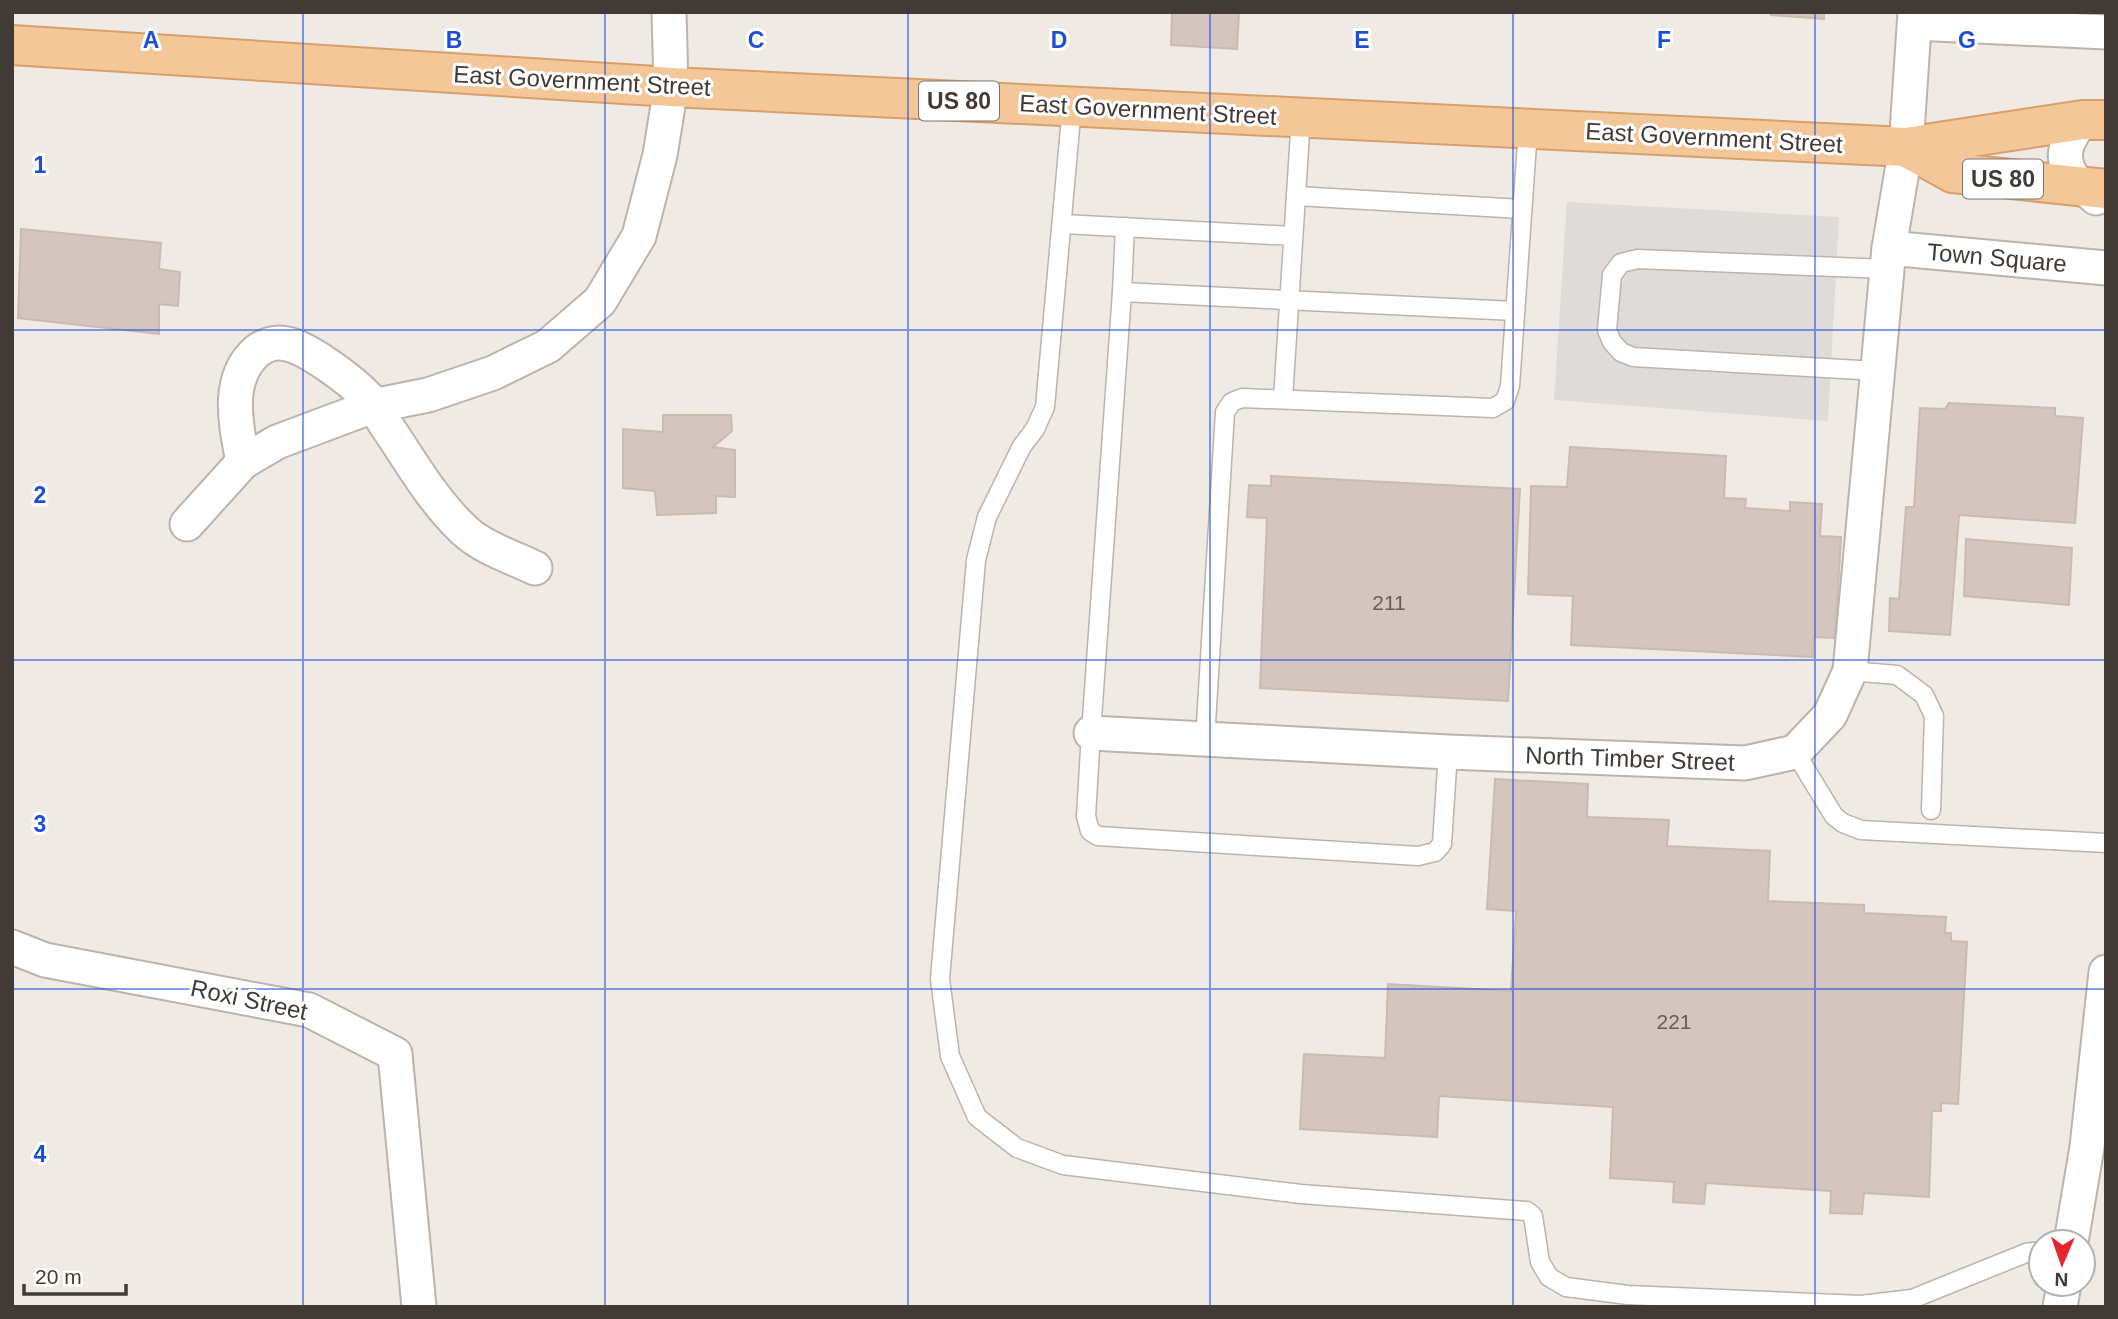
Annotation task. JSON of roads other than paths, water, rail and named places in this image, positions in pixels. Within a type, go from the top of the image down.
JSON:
[{"type":"main road","name":"East Government Street","points":[[12,45],[671,87],[1906,147]]},
{"type":"main road","name":"US 80","points":[[1906,147],[2094,120]]},
{"type":"main road","name":"US 80","points":[[1906,147],[1952,173],[2099,195]]},
{"type":"street","points":[[187,524],[243,462],[278,442],[373,406],[428,395],[494,373],[548,346],[600,301],[639,236],[660,155],[671,87],[669,12]]},
{"type":"street","points":[[1795,752],[1830,715],[1850,671],[1888,259],[1906,147],[1915,18],[2106,32]]},
{"type":"street","points":[[2094,120],[2071,133],[2065,150],[2067,164],[2075,181],[2099,195]]},
{"type":"street","name":"Town Square","points":[[1888,259],[2106,268]]},
{"type":"street","points":[[243,462],[235,424],[235,392],[249,358],[265,345],[286,343],[315,357],[368,398],[417,472],[466,532],[488,546],[535,568]]},
{"type":"street","name":"North Timber Street","points":[[1091,733],[1447,752],[1745,763],[1795,752]]},
{"type":"street","name":"Roxi Street","points":[[12,947],[45,960],[309,1010],[395,1054],[419,1307]]},
{"type":"street","points":[[2073,1228],[2087,1147],[2106,972]]},
{"type":"lane","points":[[1072,106],[1045,407],[1035,429],[1022,446],[987,517],[976,559],[940,979],[950,1056],[977,1117],[1017,1148],[1063,1165],[1301,1194],[1528,1210],[1533,1216],[1540,1262],[1549,1277],[1566,1287],[1628,1295],[1861,1305],[1912,1298],[2027,1253]]},
{"type":"lane","points":[[1283,399],[1301,117]]},
{"type":"lane","points":[[1205,740],[1225,412],[1232,402],[1242,398],[1493,408],[1505,401],[1510,386],[1528,128]]},
{"type":"lane","points":[[1296,196],[1522,209]]},
{"type":"lane","points":[[1063,224],[1293,236]]},
{"type":"lane","points":[[1125,227],[1086,816],[1090,831],[1098,836],[1418,856],[1435,852],[1442,844],[1447,752]]},
{"type":"lane","points":[[1877,371],[1633,357],[1621,352],[1612,342],[1607,330],[1612,275],[1621,263],[1639,259],[1888,259]]},
{"type":"lane","points":[[1122,292],[1515,311]]},
{"type":"lane","points":[[1850,671],[1897,675],[1924,695],[1934,716],[1931,810]]},
{"type":"lane","points":[[1795,752],[1834,816],[1861,830],[2106,843]]}]
